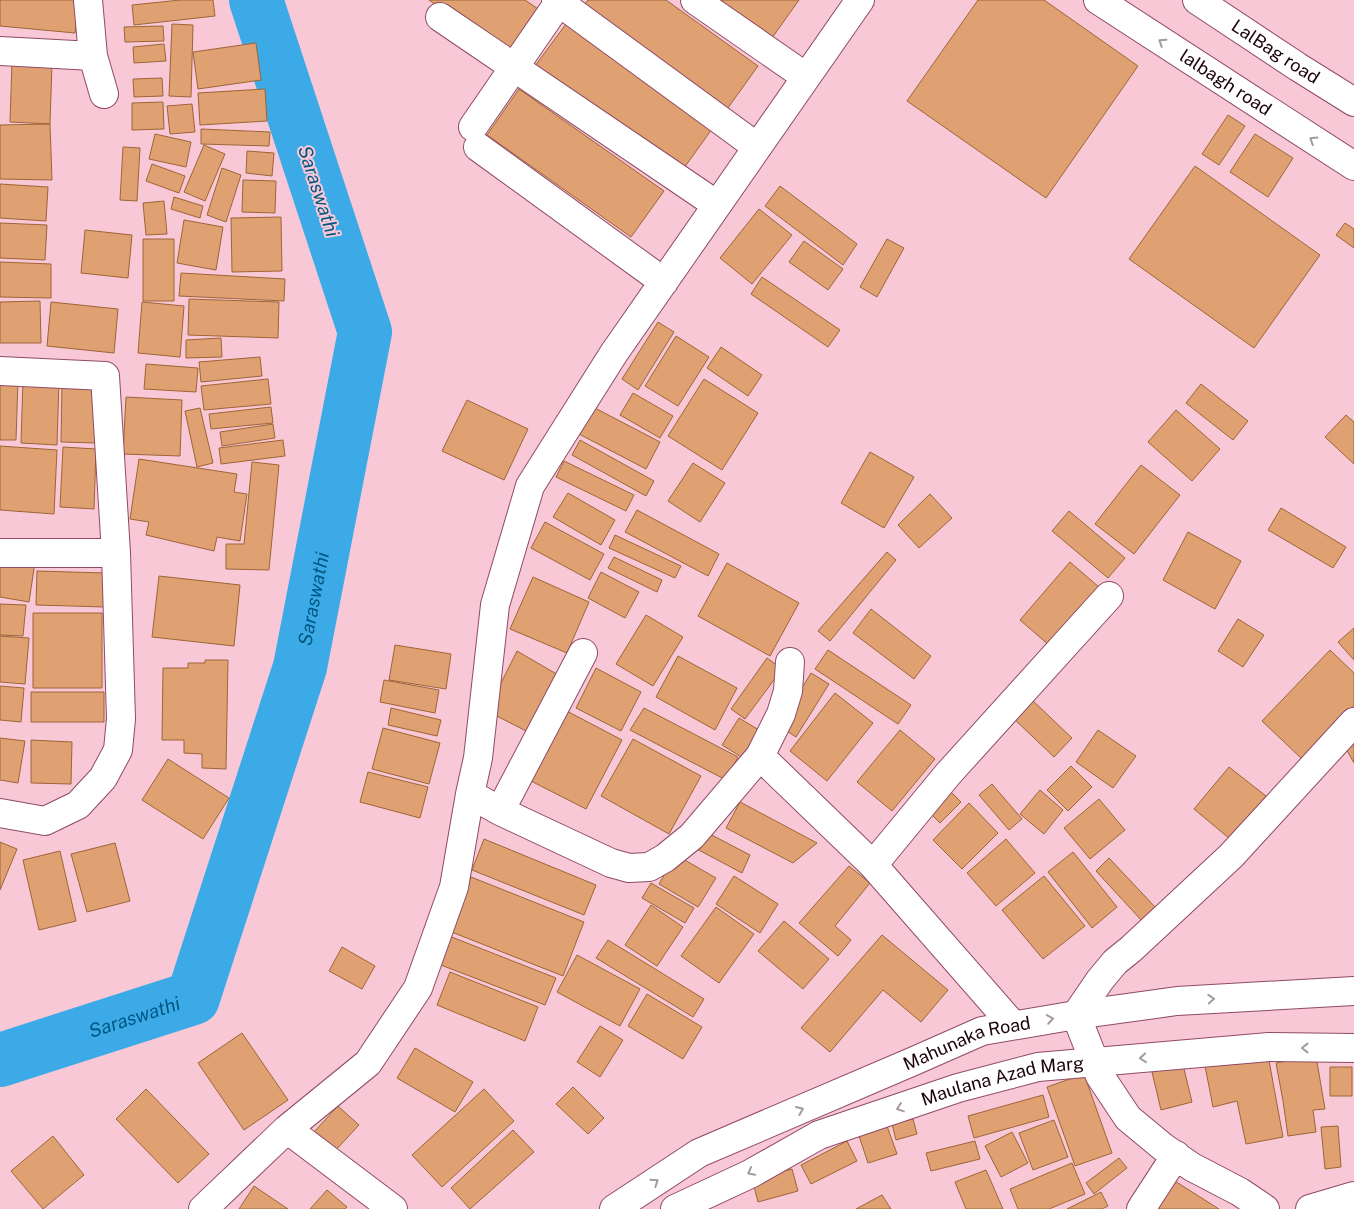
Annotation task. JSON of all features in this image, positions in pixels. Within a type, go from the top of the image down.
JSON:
[{"type":"street","points":[[88,0],[93,56],[104,94]]},
{"type":"street","points":[[695,0],[806,77]]},
{"type":"street","points":[[203,1209],[287,1129],[368,1063],[418,988],[454,887],[478,758],[496,605],[530,486],[614,353],[860,0]]},
{"type":"street","name":"lalbagh road","points":[[1098,0],[1354,166]]},
{"type":"street","name":"LalBag road","points":[[1197,0],[1354,102]]},
{"type":"street","points":[[664,282],[476,137],[515,68],[558,1],[757,147]]},
{"type":"street","points":[[440,17],[717,205]]},
{"type":"street","points":[[0,51],[93,56]]},
{"type":"street","points":[[0,370],[105,376],[116,553],[121,719],[118,750],[103,778],[78,805],[45,821],[0,813]]},
{"type":"street","points":[[0,553],[116,553]]},
{"type":"street","points":[[873,865],[948,774],[1109,596]]},
{"type":"street","points":[[500,811],[583,653]]},
{"type":"street","points":[[470,794],[500,811],[611,863],[629,868],[649,867],[665,858],[692,836],[760,756],[781,714],[788,691],[790,662]]},
{"type":"street","points":[[1265,1209],[1240,1192],[1192,1166],[1163,1147],[1128,1118],[1100,1076],[1076,1015],[1115,962],[1132,949],[1231,856],[1354,722]]},
{"type":"street","points":[[760,756],[873,865],[1013,1025]]},
{"type":"street","name":"Mahunaka Road","points":[[614,1209],[699,1153],[982,1031],[1076,1015],[1177,1001],[1354,991]]},
{"type":"street","name":"Maulana Azad Marg","points":[[675,1209],[750,1174],[819,1135],[958,1088],[1015,1072],[1038,1067],[1269,1047],[1354,1048]]},
{"type":"street","points":[[287,1129],[393,1209]]},
{"type":"street","points":[[1141,1209],[1176,1155]]},
{"type":"street","points":[[1310,1209],[1354,1196]]},
{"type":"building","points":[[0,0],[78,0],[75,33],[0,26]]},
{"type":"building","points":[[180,0],[213,0],[215,16],[134,25],[132,5]]},
{"type":"building","points":[[429,0],[525,0],[541,11],[510,56]]},
{"type":"building","points":[[588,0],[666,0],[758,66],[725,112],[582,8]]},
{"type":"building","points":[[703,0],[799,0],[767,45]]},
{"type":"building","points":[[978,0],[1044,0],[1138,66],[1046,198],[907,101]]},
{"type":"building","points":[[172,24],[193,25],[191,97],[169,96]]},
{"type":"building","points":[[566,24],[712,129],[679,175],[532,70]]},
{"type":"building","points":[[163,26],[164,41],[125,42],[124,27]]},
{"type":"building","points":[[256,43],[261,80],[198,89],[193,52]]},
{"type":"building","points":[[164,44],[166,61],[134,63],[133,47]]},
{"type":"building","points":[[12,62],[52,64],[50,124],[10,122]]},
{"type":"building","points":[[162,78],[163,96],[134,97],[133,79]]},
{"type":"building","points":[[265,89],[267,121],[200,125],[198,93]]},
{"type":"building","points":[[519,89],[664,191],[631,237],[487,135]]},
{"type":"building","points":[[163,102],[164,129],[132,130],[132,103]]},
{"type":"building","points":[[192,104],[195,132],[170,134],[167,106]]},
{"type":"building","points":[[1228,115],[1245,126],[1219,165],[1202,154]]},
{"type":"building","points":[[50,124],[52,180],[0,179],[0,125]]},
{"type":"building","points":[[201,129],[270,132],[269,146],[201,144]]},
{"type":"building","points":[[155,134],[191,142],[186,167],[149,159]]},
{"type":"building","points":[[1255,134],[1293,158],[1268,197],[1230,172]]},
{"type":"building","points":[[204,145],[225,154],[205,201],[184,192]]},
{"type":"building","points":[[123,147],[140,148],[137,201],[120,200]]},
{"type":"building","points":[[247,151],[274,153],[272,176],[246,173]]},
{"type":"building","points":[[152,164],[185,176],[179,193],[146,181]]},
{"type":"building","points":[[1195,166],[1320,255],[1254,348],[1129,259]]},
{"type":"building","points":[[222,168],[241,175],[226,222],[207,215]]},
{"type":"building","points":[[243,180],[276,181],[275,213],[242,212]]},
{"type":"building","points":[[0,184],[48,187],[46,221],[0,218]]},
{"type":"building","points":[[780,186],[857,244],[843,265],[765,206]]},
{"type":"building","points":[[174,197],[203,206],[200,218],[171,209]]},
{"type":"building","points":[[164,201],[167,234],[146,235],[143,203]]},
{"type":"building","points":[[759,209],[792,235],[752,284],[720,258]]},
{"type":"building","points":[[281,217],[282,271],[232,272],[231,218]]},
{"type":"building","points":[[184,220],[223,227],[216,270],[177,263]]},
{"type":"building","points":[[0,223],[47,225],[45,260],[0,258]]},
{"type":"building","points":[[1345,223],[1354,229],[1354,248],[1336,235]]},
{"type":"building","points":[[85,230],[132,235],[128,278],[81,273]]},
{"type":"building","points":[[143,239],[174,239],[174,301],[143,301]]},
{"type":"building","points":[[887,239],[904,248],[877,297],[860,287]]},
{"type":"building","points":[[804,241],[843,269],[828,290],[789,262]]},
{"type":"building","points":[[0,262],[51,264],[51,298],[0,297]]},
{"type":"building","points":[[181,273],[285,279],[284,301],[179,296]]},
{"type":"building","points":[[762,277],[840,330],[828,347],[751,294]]},
{"type":"building","points":[[189,299],[279,302],[278,338],[188,335]]},
{"type":"building","points":[[40,301],[41,343],[0,343],[0,302]]},
{"type":"building","points":[[51,302],[118,309],[114,353],[47,346]]},
{"type":"building","points":[[142,302],[184,306],[180,357],[138,353]]},
{"type":"building","points":[[658,322],[674,332],[638,390],[622,379]]},
{"type":"building","points":[[676,336],[709,357],[678,406],[645,386]]},
{"type":"building","points":[[221,338],[222,357],[186,358],[186,340]]},
{"type":"building","points":[[721,347],[762,375],[748,396],[707,368]]},
{"type":"building","points":[[260,357],[262,376],[201,382],[199,362]]},
{"type":"building","points":[[146,364],[198,368],[196,392],[144,389]]},
{"type":"building","points":[[0,379],[18,380],[16,440],[0,440]]},
{"type":"building","points":[[23,379],[59,381],[57,445],[21,443]]},
{"type":"building","points":[[268,379],[271,404],[204,410],[201,386]]},
{"type":"building","points":[[704,379],[758,413],[722,470],[668,436]]},
{"type":"building","points":[[62,383],[98,384],[97,443],[61,442]]},
{"type":"building","points":[[1201,384],[1248,421],[1233,440],[1186,403]]},
{"type":"building","points":[[633,393],[673,416],[660,438],[620,415]]},
{"type":"building","points":[[126,397],[182,400],[180,456],[123,454]]},
{"type":"building","points":[[467,400],[528,429],[504,480],[442,451]]},
{"type":"building","points":[[591,406],[660,442],[646,469],[577,433]]},
{"type":"building","points":[[271,407],[273,423],[211,429],[209,414]]},
{"type":"building","points":[[200,408],[213,463],[197,467],[185,411]]},
{"type":"building","points":[[1176,410],[1220,449],[1192,481],[1148,442]]},
{"type":"building","points":[[1346,415],[1354,422],[1354,464],[1325,437]]},
{"type":"building","points":[[273,424],[275,438],[222,446],[220,432]]},
{"type":"building","points":[[283,440],[285,456],[221,464],[219,448]]},
{"type":"building","points":[[580,440],[654,481],[646,496],[572,455]]},
{"type":"building","points":[[0,446],[57,450],[54,514],[0,510]]},
{"type":"building","points":[[63,447],[96,449],[94,509],[60,507]]},
{"type":"building","points":[[870,452],[914,477],[884,528],[841,503]]},
{"type":"building","points":[[139,459],[237,474],[234,492],[247,494],[240,541],[217,537],[214,551],[146,535],[149,522],[130,519]]},
{"type":"building","points":[[564,461],[634,495],[626,511],[556,477]]},
{"type":"building","points":[[252,462],[279,465],[269,570],[226,569],[226,544],[244,544]]},
{"type":"building","points":[[693,463],[725,483],[700,522],[668,501]]},
{"type":"building","points":[[1141,465],[1180,495],[1134,554],[1095,524]]},
{"type":"building","points":[[568,493],[615,520],[601,545],[553,517]]},
{"type":"building","points":[[930,494],[952,518],[919,548],[898,525]]},
{"type":"building","points":[[1281,508],[1346,547],[1333,568],[1268,530]]},
{"type":"building","points":[[637,510],[719,554],[708,576],[625,532]]},
{"type":"building","points":[[1069,511],[1125,558],[1108,578],[1052,531]]},
{"type":"building","points":[[545,522],[604,554],[590,580],[531,548]]},
{"type":"building","points":[[1188,532],[1241,561],[1215,609],[1163,580]]},
{"type":"building","points":[[615,535],[681,566],[675,578],[609,548]]},
{"type":"building","points":[[887,552],[896,560],[830,641],[818,631]]},
{"type":"building","points":[[0,557],[35,562],[29,602],[0,597]]},
{"type":"building","points":[[614,557],[662,580],[657,592],[608,568]]},
{"type":"building","points":[[1070,562],[1100,588],[1050,646],[1020,620]]},
{"type":"building","points":[[727,563],[799,603],[770,656],[698,616]]},
{"type":"building","points":[[37,571],[105,573],[105,607],[36,605]]},
{"type":"building","points":[[601,572],[639,592],[625,618],[588,598]]},
{"type":"building","points":[[159,576],[240,585],[234,646],[152,637]]},
{"type":"building","points":[[533,577],[589,602],[567,653],[510,629]]},
{"type":"building","points":[[0,604],[26,605],[23,636],[0,635]]},
{"type":"building","points":[[871,609],[931,656],[914,679],[853,633]]},
{"type":"building","points":[[33,613],[102,613],[102,688],[33,688]]},
{"type":"building","points":[[646,615],[683,637],[653,686],[616,664]]},
{"type":"building","points":[[1238,619],[1264,635],[1243,667],[1218,651]]},
{"type":"building","points":[[1354,628],[1354,660],[1338,642]]},
{"type":"building","points":[[0,636],[29,638],[25,684],[0,682]]},
{"type":"building","points":[[395,645],[451,654],[446,689],[389,680]]},
{"type":"building","points":[[828,650],[911,705],[898,724],[815,669]]},
{"type":"building","points":[[1330,650],[1354,673],[1354,705],[1302,759],[1262,721]]},
{"type":"building","points":[[517,651],[560,676],[528,732],[487,711]]},
{"type":"building","points":[[678,656],[737,688],[715,730],[656,697]]},
{"type":"building","points":[[767,658],[782,669],[745,719],[731,709]]},
{"type":"building","points":[[205,660],[228,660],[226,769],[202,768],[202,754],[184,753],[184,740],[162,740],[163,668],[188,668],[188,663],[205,663]]},
{"type":"building","points":[[596,668],[641,692],[621,731],[576,708]]},
{"type":"building","points":[[811,673],[829,684],[796,737],[779,726]]},
{"type":"building","points":[[384,680],[439,690],[435,713],[380,702]]},
{"type":"building","points":[[0,686],[24,688],[21,722],[0,720]]},
{"type":"building","points":[[31,692],[104,692],[104,722],[31,722]]},
{"type":"building","points":[[835,693],[873,723],[827,781],[790,751]]},
{"type":"building","points":[[1030,698],[1072,738],[1054,757],[1012,717]]},
{"type":"building","points":[[391,708],[441,720],[437,736],[388,725]]},
{"type":"building","points":[[644,708],[738,757],[726,780],[630,730]]},
{"type":"building","points":[[563,709],[622,740],[586,809],[527,779]]},
{"type":"building","points":[[739,718],[759,730],[743,758],[722,745]]},
{"type":"building","points":[[383,728],[440,743],[429,784],[372,769]]},
{"type":"building","points":[[900,730],[935,759],[892,811],[857,782]]},
{"type":"building","points":[[1098,730],[1136,756],[1113,788],[1076,762]]},
{"type":"building","points":[[0,738],[25,741],[18,783],[0,780]]},
{"type":"building","points":[[633,739],[701,776],[669,834],[601,796]]},
{"type":"building","points":[[1354,739],[1354,763],[1344,745]]},
{"type":"building","points":[[31,740],[72,742],[71,784],[31,783]]},
{"type":"building","points":[[168,759],[229,798],[203,839],[142,800]]},
{"type":"building","points":[[1071,766],[1092,787],[1068,811],[1047,790]]},
{"type":"building","points":[[1229,767],[1266,796],[1230,839],[1194,809]]},
{"type":"building","points":[[368,772],[428,787],[420,818],[360,802]]},
{"type":"building","points":[[992,784],[1022,819],[1009,830],[979,795]]},
{"type":"building","points":[[947,788],[961,802],[940,823],[926,809]]},
{"type":"building","points":[[1040,790],[1063,810],[1044,834],[1020,814]]},
{"type":"building","points":[[1099,799],[1125,830],[1090,859],[1064,828]]},
{"type":"building","points":[[740,802],[817,843],[793,863],[726,828]]},
{"type":"building","points":[[969,803],[998,833],[962,869],[933,840]]},
{"type":"building","points":[[704,831],[750,855],[742,873],[695,848]]},
{"type":"building","points":[[484,839],[596,885],[584,915],[472,870]]},
{"type":"building","points":[[1006,839],[1035,873],[996,906],[967,873]]},
{"type":"building","points":[[0,842],[17,849],[0,890]]},
{"type":"building","points":[[115,843],[130,901],[87,912],[71,854]]},
{"type":"building","points":[[60,851],[76,921],[39,930],[23,860]]},
{"type":"building","points":[[1073,852],[1117,907],[1092,928],[1048,872]]},
{"type":"building","points":[[676,855],[716,878],[698,907],[659,884]]},
{"type":"building","points":[[1109,858],[1157,909],[1143,922],[1096,871]]},
{"type":"building","points":[[849,866],[870,883],[835,926],[851,940],[838,956],[799,923]]},
{"type":"building","points":[[734,876],[778,904],[760,933],[716,904]]},
{"type":"building","points":[[1044,876],[1085,926],[1043,959],[1002,910]]},
{"type":"building","points":[[471,877],[584,922],[563,976],[449,931]]},
{"type":"building","points":[[651,883],[694,908],[685,923],[642,898]]},
{"type":"building","points":[[651,905],[683,927],[657,966],[625,945]]},
{"type":"building","points":[[716,907],[754,934],[719,983],[681,956]]},
{"type":"building","points":[[784,921],[829,959],[803,989],[758,951]]},
{"type":"building","points":[[444,934],[556,978],[545,1005],[433,962]]},
{"type":"building","points":[[882,935],[948,990],[921,1022],[883,990],[830,1052],[801,1028]]},
{"type":"building","points":[[608,940],[704,999],[693,1017],[596,958]]},
{"type":"building","points":[[342,947],[375,966],[362,989],[329,971]]},
{"type":"building","points":[[577,955],[640,989],[620,1026],[557,992]]},
{"type":"building","points":[[450,972],[538,1007],[525,1041],[437,1005]]},
{"type":"building","points":[[647,994],[702,1027],[683,1059],[628,1026]]},
{"type":"building","points":[[600,1026],[623,1040],[600,1077],[577,1062]]},
{"type":"building","points":[[242,1033],[288,1100],[244,1130],[198,1063]]},
{"type":"building","points":[[415,1048],[473,1082],[455,1112],[397,1078]]},
{"type":"building","points":[[1268,1055],[1283,1137],[1246,1144],[1237,1101],[1213,1107],[1204,1061]]},
{"type":"building","points":[[1316,1056],[1325,1109],[1313,1110],[1316,1132],[1288,1136],[1276,1063]]},
{"type":"building","points":[[1183,1065],[1192,1102],[1161,1110],[1152,1072]]},
{"type":"building","points":[[1330,1067],[1352,1067],[1352,1096],[1330,1096]]},
{"type":"building","points":[[1084,1074],[1112,1153],[1075,1166],[1047,1087]]},
{"type":"building","points":[[573,1087],[604,1118],[588,1134],[556,1104]]},
{"type":"building","points":[[146,1089],[209,1154],[178,1183],[116,1119]]},
{"type":"building","points":[[484,1089],[514,1121],[442,1187],[412,1155]]},
{"type":"building","points":[[1043,1095],[1049,1117],[974,1138],[968,1116]]},
{"type":"building","points":[[338,1106],[359,1125],[334,1152],[313,1133]]},
{"type":"building","points":[[913,1119],[917,1134],[896,1140],[892,1124]]},
{"type":"building","points":[[1054,1120],[1068,1157],[1033,1170],[1019,1133]]},
{"type":"building","points":[[887,1126],[897,1154],[868,1163],[859,1136]]},
{"type":"building","points":[[1338,1126],[1341,1167],[1325,1169],[1321,1127]]},
{"type":"building","points":[[513,1130],[534,1152],[470,1209],[451,1188]]},
{"type":"building","points":[[1012,1132],[1028,1163],[1001,1177],[985,1146]]},
{"type":"building","points":[[53,1136],[84,1175],[43,1209],[11,1171]]},
{"type":"building","points":[[847,1141],[857,1161],[811,1184],[801,1165]]},
{"type":"building","points":[[975,1141],[980,1159],[931,1171],[926,1153]]},
{"type":"building","points":[[1119,1158],[1127,1168],[1094,1194],[1086,1183]]},
{"type":"building","points":[[1072,1163],[1085,1194],[1049,1209],[1018,1209],[1010,1189]]},
{"type":"building","points":[[792,1169],[798,1191],[758,1202],[752,1179]]},
{"type":"building","points":[[986,1170],[1003,1209],[966,1209],[955,1182]]},
{"type":"building","points":[[1170,1178],[1219,1209],[1152,1209]]},
{"type":"building","points":[[254,1186],[288,1209],[239,1209]]},
{"type":"building","points":[[327,1190],[347,1207],[345,1209],[310,1209]]},
{"type":"building","points":[[1101,1192],[1108,1206],[1102,1209],[1067,1209]]},
{"type":"building","points":[[882,1195],[891,1209],[856,1209]]},
{"type":"waterway","name":"Saraswathi","points":[[0,1060],[193,998],[300,667],[365,332],[256,0]]}]
